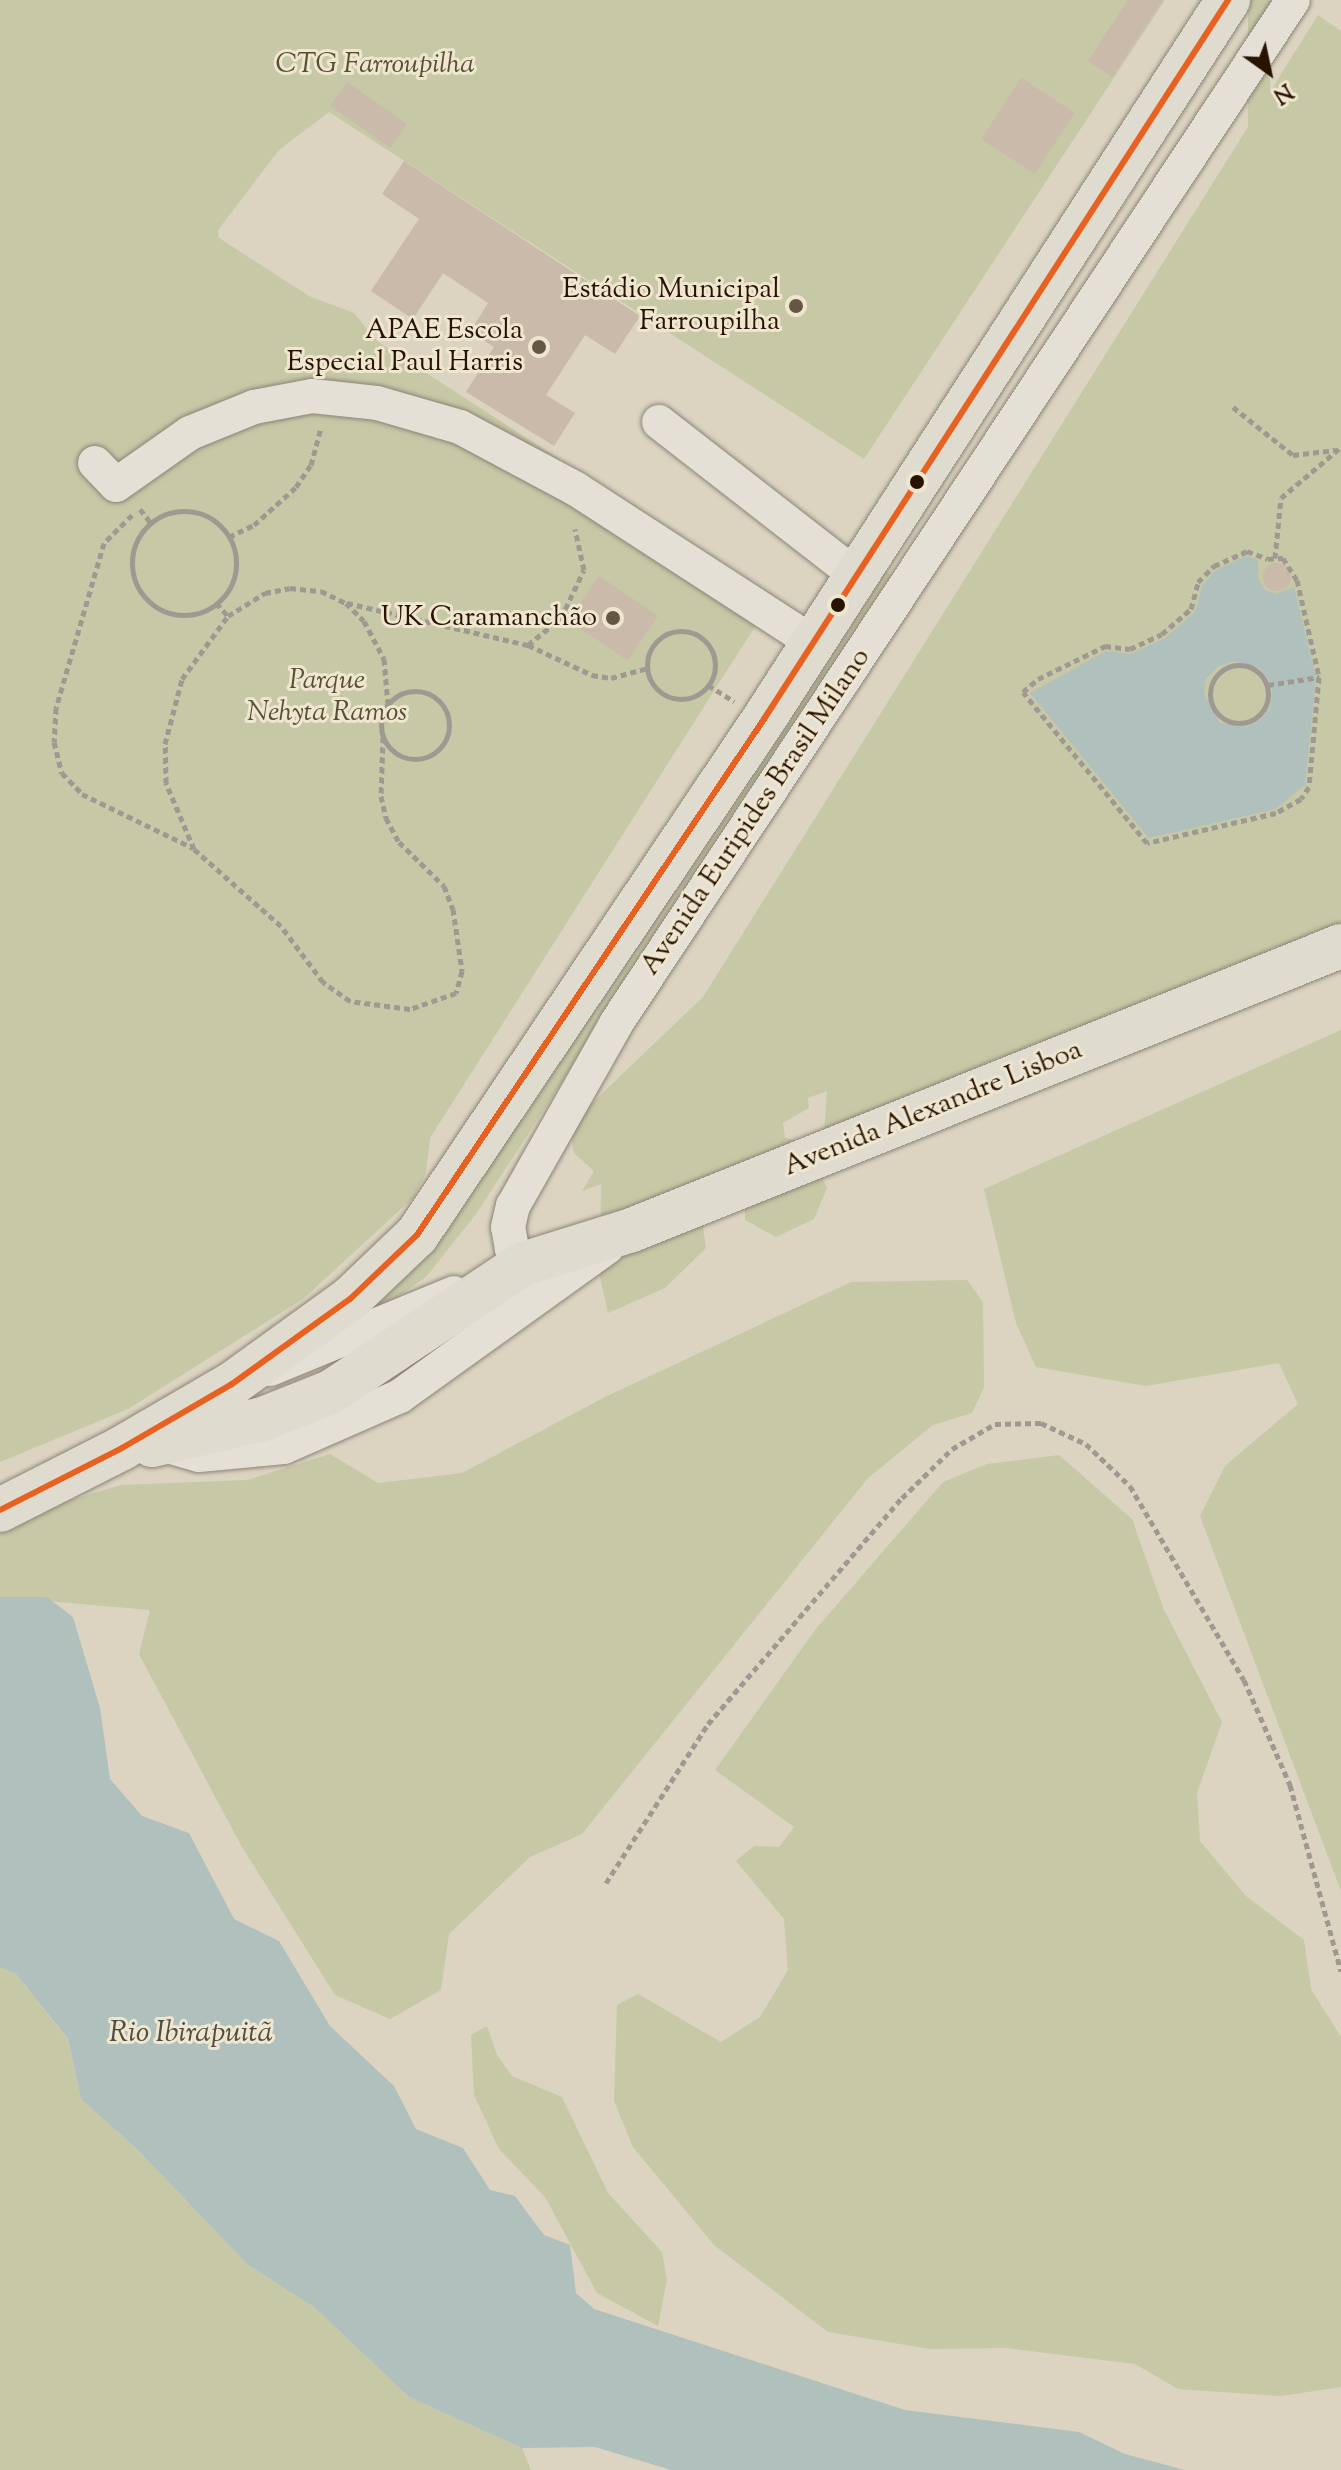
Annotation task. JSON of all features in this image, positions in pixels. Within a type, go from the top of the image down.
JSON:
[{"type":"main road","name":"Avenida Euripides Brasil Milano","points":[[0,1510],[141,1446],[350,1299],[417,1235],[814,643],[1228,0]]},
{"type":"main road","name":"Avenida Alexandre Lisboa","points":[[523,1264],[632,1230],[1341,946]]},
{"type":"main road","name":"Avenida Euripides Brasil Milano","points":[[141,1446],[263,1419],[331,1392],[523,1264]]},
{"type":"street","name":"Avenida Euripides Brasil Milano","points":[[523,1264],[510,1238],[513,1206],[617,1022],[1293,0]]},
{"type":"street","points":[[95,463],[116,485],[190,433],[254,407],[312,396],[377,403],[460,427],[576,489],[814,643]]},
{"type":"street","points":[[659,422],[857,576]]},
{"type":"street","points":[[141,1446],[199,1455],[284,1447],[400,1396],[632,1230]]},
{"type":"street","points":[[232,1384],[523,1264]]},
{"type":"path","points":[[1233,407],[1293,455],[1339,448]]},
{"type":"path","points":[[229,537],[254,525],[296,487],[311,465],[322,420],[309,421]]},
{"type":"path","points":[[1275,558],[1281,498],[1339,448]]},
{"type":"path","points":[[147,503],[104,543],[56,708],[54,742],[62,773],[82,794],[194,849],[281,926],[323,982],[350,1001],[410,1009],[456,993],[462,971],[453,909],[444,886],[399,842],[386,818],[381,796],[383,737],[388,705],[384,659],[364,621],[346,603]]},
{"type":"path","points":[[140,509],[151,523]]},
{"type":"path","points":[[183,511],[200,513],[229,537],[236,567],[232,583],[216,603],[193,614],[176,615],[146,599],[136,585],[132,560],[139,536],[151,523],[183,511]]},
{"type":"path","points":[[528,645],[561,618],[584,570],[579,534],[569,522]]},
{"type":"path","points":[[1247,551],[1283,558],[1293,568],[1319,677],[1316,753],[1309,787],[1301,799],[1276,813],[1147,843],[1023,692],[1038,679],[1105,646],[1130,649],[1162,634],[1191,609],[1198,582],[1214,566],[1247,551]]},
{"type":"path","points":[[194,849],[172,804],[165,744],[182,679],[228,616],[265,593],[290,588],[321,591],[346,603],[528,645],[592,675],[611,678],[648,668]]},
{"type":"path","points":[[216,603],[228,616]]},
{"type":"path","points":[[691,632],[714,654],[708,685],[677,698],[657,689],[648,668],[660,638],[691,632]]},
{"type":"path","points":[[1268,685],[1265,706],[1246,722],[1223,719],[1209,694],[1211,681],[1234,666],[1244,665],[1268,685],[1319,677]]},
{"type":"path","points":[[708,685],[734,701]]},
{"type":"path","points":[[383,737],[396,753],[416,759],[436,751],[448,733],[446,710],[429,694],[407,692],[388,705]]},
{"type":"path","points":[[606,1883],[708,1724],[902,1498],[952,1449],[995,1424],[1041,1423],[1086,1444],[1130,1486],[1244,1680],[1290,1785],[1341,1971]]},
{"type":"green space","name":"Parque Nehyta Ramos","points":[[0,0],[1165,0],[864,459],[329,112],[279,150],[218,230],[219,238],[309,296],[354,313],[377,341],[773,598],[430,1138],[426,1173],[413,1198],[303,1299],[128,1409],[0,1462]]},
{"type":"green space","points":[[1248,0],[1270,0],[1270,661],[1248,661]]},
{"type":"green space","points":[[1318,15],[1341,31],[1341,927],[1312,950],[1273,947],[1236,986],[823,1150],[827,1091],[808,1098],[809,1108],[783,1123],[785,1137],[808,1147],[827,1188],[814,1219],[776,1237],[745,1220],[744,1186],[701,1212],[706,1248],[665,1288],[608,1313],[600,1277],[601,1184],[582,1191],[594,1171],[574,1153],[569,1125],[703,997]]},
{"type":"green space","points":[[877,565],[892,576],[476,1214],[426,1277],[364,1320]]},
{"type":"green space","points":[[1341,1030],[1341,1891],[1200,1516],[1225,1466],[1298,1404],[1279,1363],[1146,1386],[1036,1367],[1016,1323],[984,1189]]},
{"type":"green space","points":[[967,1280],[983,1302],[984,1387],[972,1413],[933,1425],[868,1478],[582,1834],[530,1857],[449,1934],[441,1990],[390,2019],[335,1995],[242,1847],[139,1654],[150,1610],[0,1597],[0,1504],[54,1505],[121,1485],[247,1480],[330,1454],[378,1483],[462,1473],[605,1397],[851,1282]]},
{"type":"green space","points":[[1059,1455],[1132,1519],[1164,1610],[1222,1722],[1197,1793],[1200,1841],[1246,1896],[1304,1940],[1311,1989],[1341,2037],[1341,2387],[1281,2396],[1178,2389],[1135,2364],[1005,2348],[930,2349],[828,2332],[714,2245],[633,2147],[614,2101],[617,2005],[638,1994],[721,2042],[760,2017],[788,1970],[784,1919],[736,1861],[754,1846],[779,1847],[794,1827],[715,1770],[815,1630],[943,1482],[987,1464]]},
{"type":"green space","points":[[0,1967],[16,1974],[68,2040],[81,2099],[137,2149],[248,2265],[314,2307],[409,2397],[522,2448],[531,2470],[0,2470]]},
{"type":"green space","points":[[487,2026],[497,2055],[512,2076],[562,2097],[608,2193],[662,2252],[667,2280],[658,2326],[597,2293],[545,2197],[499,2149],[474,2095],[471,2035]]},
{"type":"water","points":[[1247,556],[1258,560],[1258,579],[1265,590],[1275,594],[1294,587],[1316,678],[1305,785],[1275,809],[1149,838],[1030,693],[1106,651],[1131,654],[1165,638],[1195,612],[1203,584],[1216,570]],"holes":[[[1233,661],[1259,668],[1273,686],[1270,708],[1248,727],[1220,723],[1204,695],[1206,679],[1217,667]]]},
{"type":"water","name":"Rio Ibirapuitã","points":[[0,1597],[47,1597],[73,1617],[100,1708],[110,1779],[142,1816],[189,1833],[234,1919],[279,1941],[330,2026],[394,2086],[416,2129],[463,2148],[490,2190],[515,2196],[544,2235],[570,2245],[576,2293],[594,2309],[905,2410],[1079,2432],[1125,2454],[1185,2470],[671,2470],[595,2447],[522,2448],[409,2397],[314,2307],[248,2265],[137,2149],[81,2099],[68,2039],[16,1974],[0,1967]]},
{"type":"building","points":[[1128,0],[1163,0],[1112,77],[1088,61]]},
{"type":"building","points":[[1021,78],[1075,113],[1035,174],[981,139]]},
{"type":"building","points":[[347,82],[407,124],[390,148],[330,106]]},
{"type":"building","points":[[404,161],[640,316],[615,354],[585,335],[546,395],[575,413],[554,446],[466,392],[494,347],[470,332],[488,303],[443,273],[413,319],[371,291],[419,219],[382,194]]},
{"type":"building","points":[[1277,563],[1287,567],[1291,577],[1287,587],[1277,591],[1267,587],[1263,577],[1267,567]]},
{"type":"building","name":"UK Caramanchão","points":[[599,576],[658,616],[628,660],[569,621]]},
{"type":"transit line","points":[[0,1510],[122,1448],[232,1384],[350,1299],[417,1235],[764,719],[1228,0]]},
{"type":"place","name":"Estádio Municipal Farroupilha","points":[[796,306]]},
{"type":"place","name":"APAE Escola Especial Paul Harris","points":[[539,347]]},
{"type":"place","name":"UK Caramanchão","points":[[613,618]]},
{"type":"park label","name":"CTG Farroupilha","points":[[375,65]]}]
